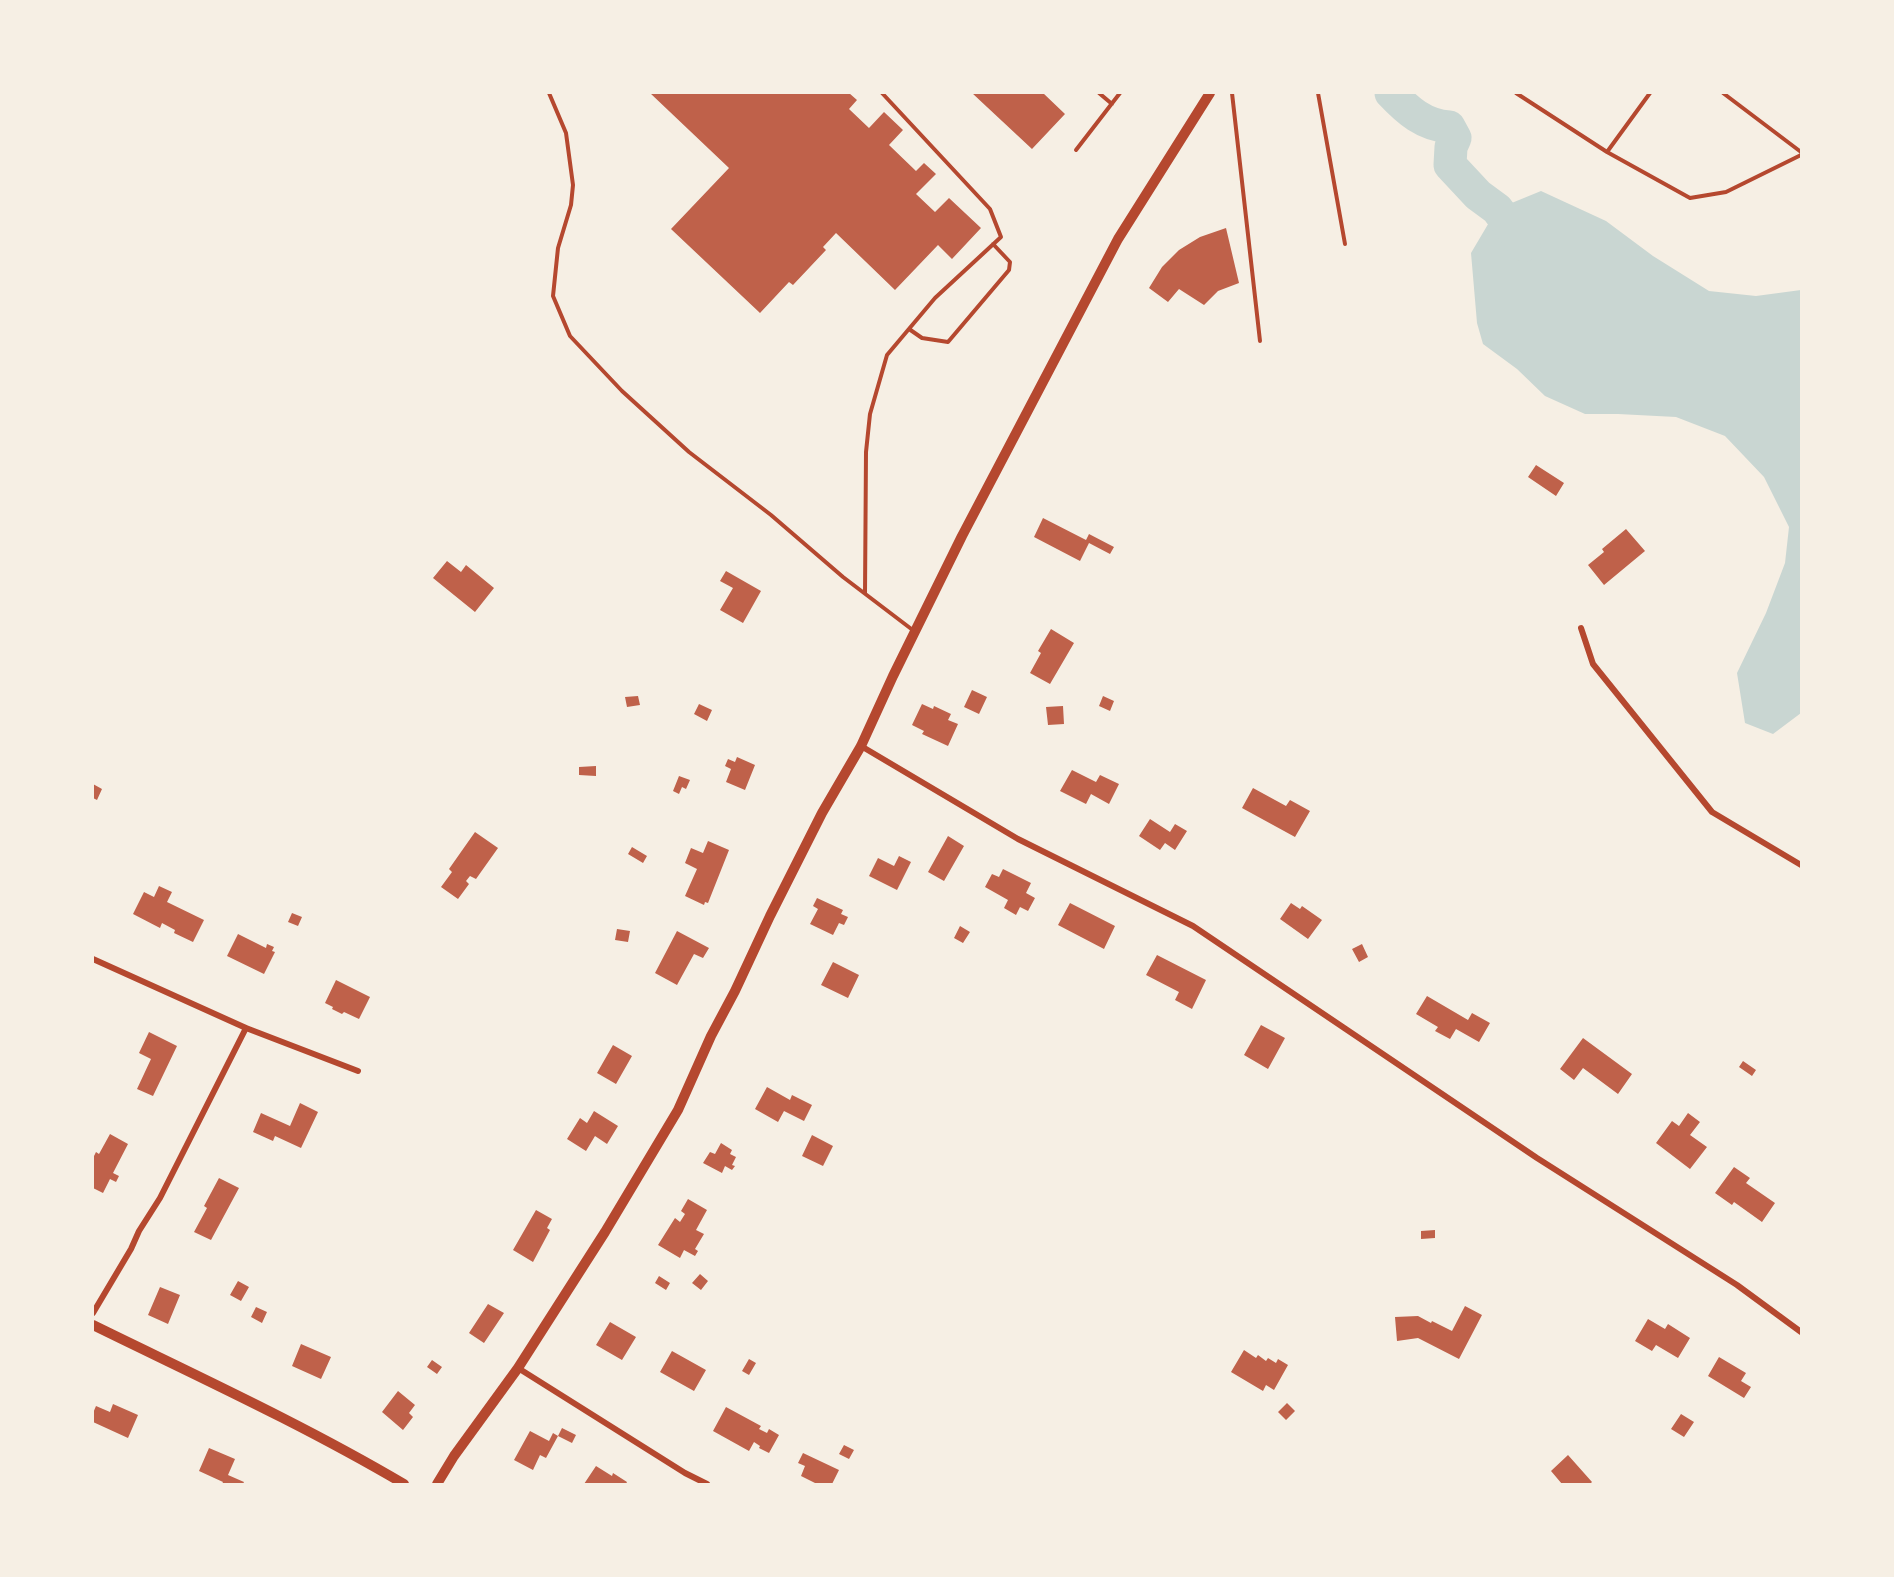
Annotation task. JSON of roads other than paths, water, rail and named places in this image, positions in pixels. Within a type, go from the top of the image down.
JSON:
[{"type":"street","points":[[437,1484],[454,1456],[518,1368],[605,1232],[678,1110],[711,1036],[770,916],[822,813],[861,746],[962,536],[1118,239],[1210,93]]},
{"type":"street","points":[[1581,628],[1593,664],[1712,812],[1801,865]]},
{"type":"street","points":[[861,746],[1018,839],[1193,926],[1537,1158],[1737,1285],[1801,1332]]},
{"type":"street","points":[[93,959],[246,1028],[358,1071]]},
{"type":"street","points":[[93,1314],[160,1198],[246,1028]]},
{"type":"street","points":[[93,1325],[361,1458],[404,1484]]},
{"type":"street","points":[[518,1368],[685,1473],[707,1484]]},
{"type":"lane","points":[[549,93],[566,133],[573,185],[571,205],[558,248],[553,296],[570,336],[622,391],[689,452],[771,515],[843,577],[915,632]]},
{"type":"lane","points":[[865,594],[866,452],[870,414],[886,355],[935,298],[1000,237],[990,209],[882,93]]},
{"type":"lane","points":[[1099,93],[1112,104]]},
{"type":"lane","points":[[1076,150],[1120,93]]},
{"type":"lane","points":[[1232,93],[1260,341]]},
{"type":"lane","points":[[1318,93],[1345,244]]},
{"type":"lane","points":[[1516,93],[1607,152],[1690,198],[1726,192],[1801,154],[1723,93]]},
{"type":"lane","points":[[1607,152],[1650,93]]},
{"type":"lane","points":[[909,329],[922,338],[948,342],[1009,270],[1010,262],[993,244]]},
{"type":"waterway","points":[[1391,93],[1417,116],[1440,126],[1449,127],[1455,138],[1451,147],[1450,165],[1478,195],[1497,209],[1524,245]]}]
